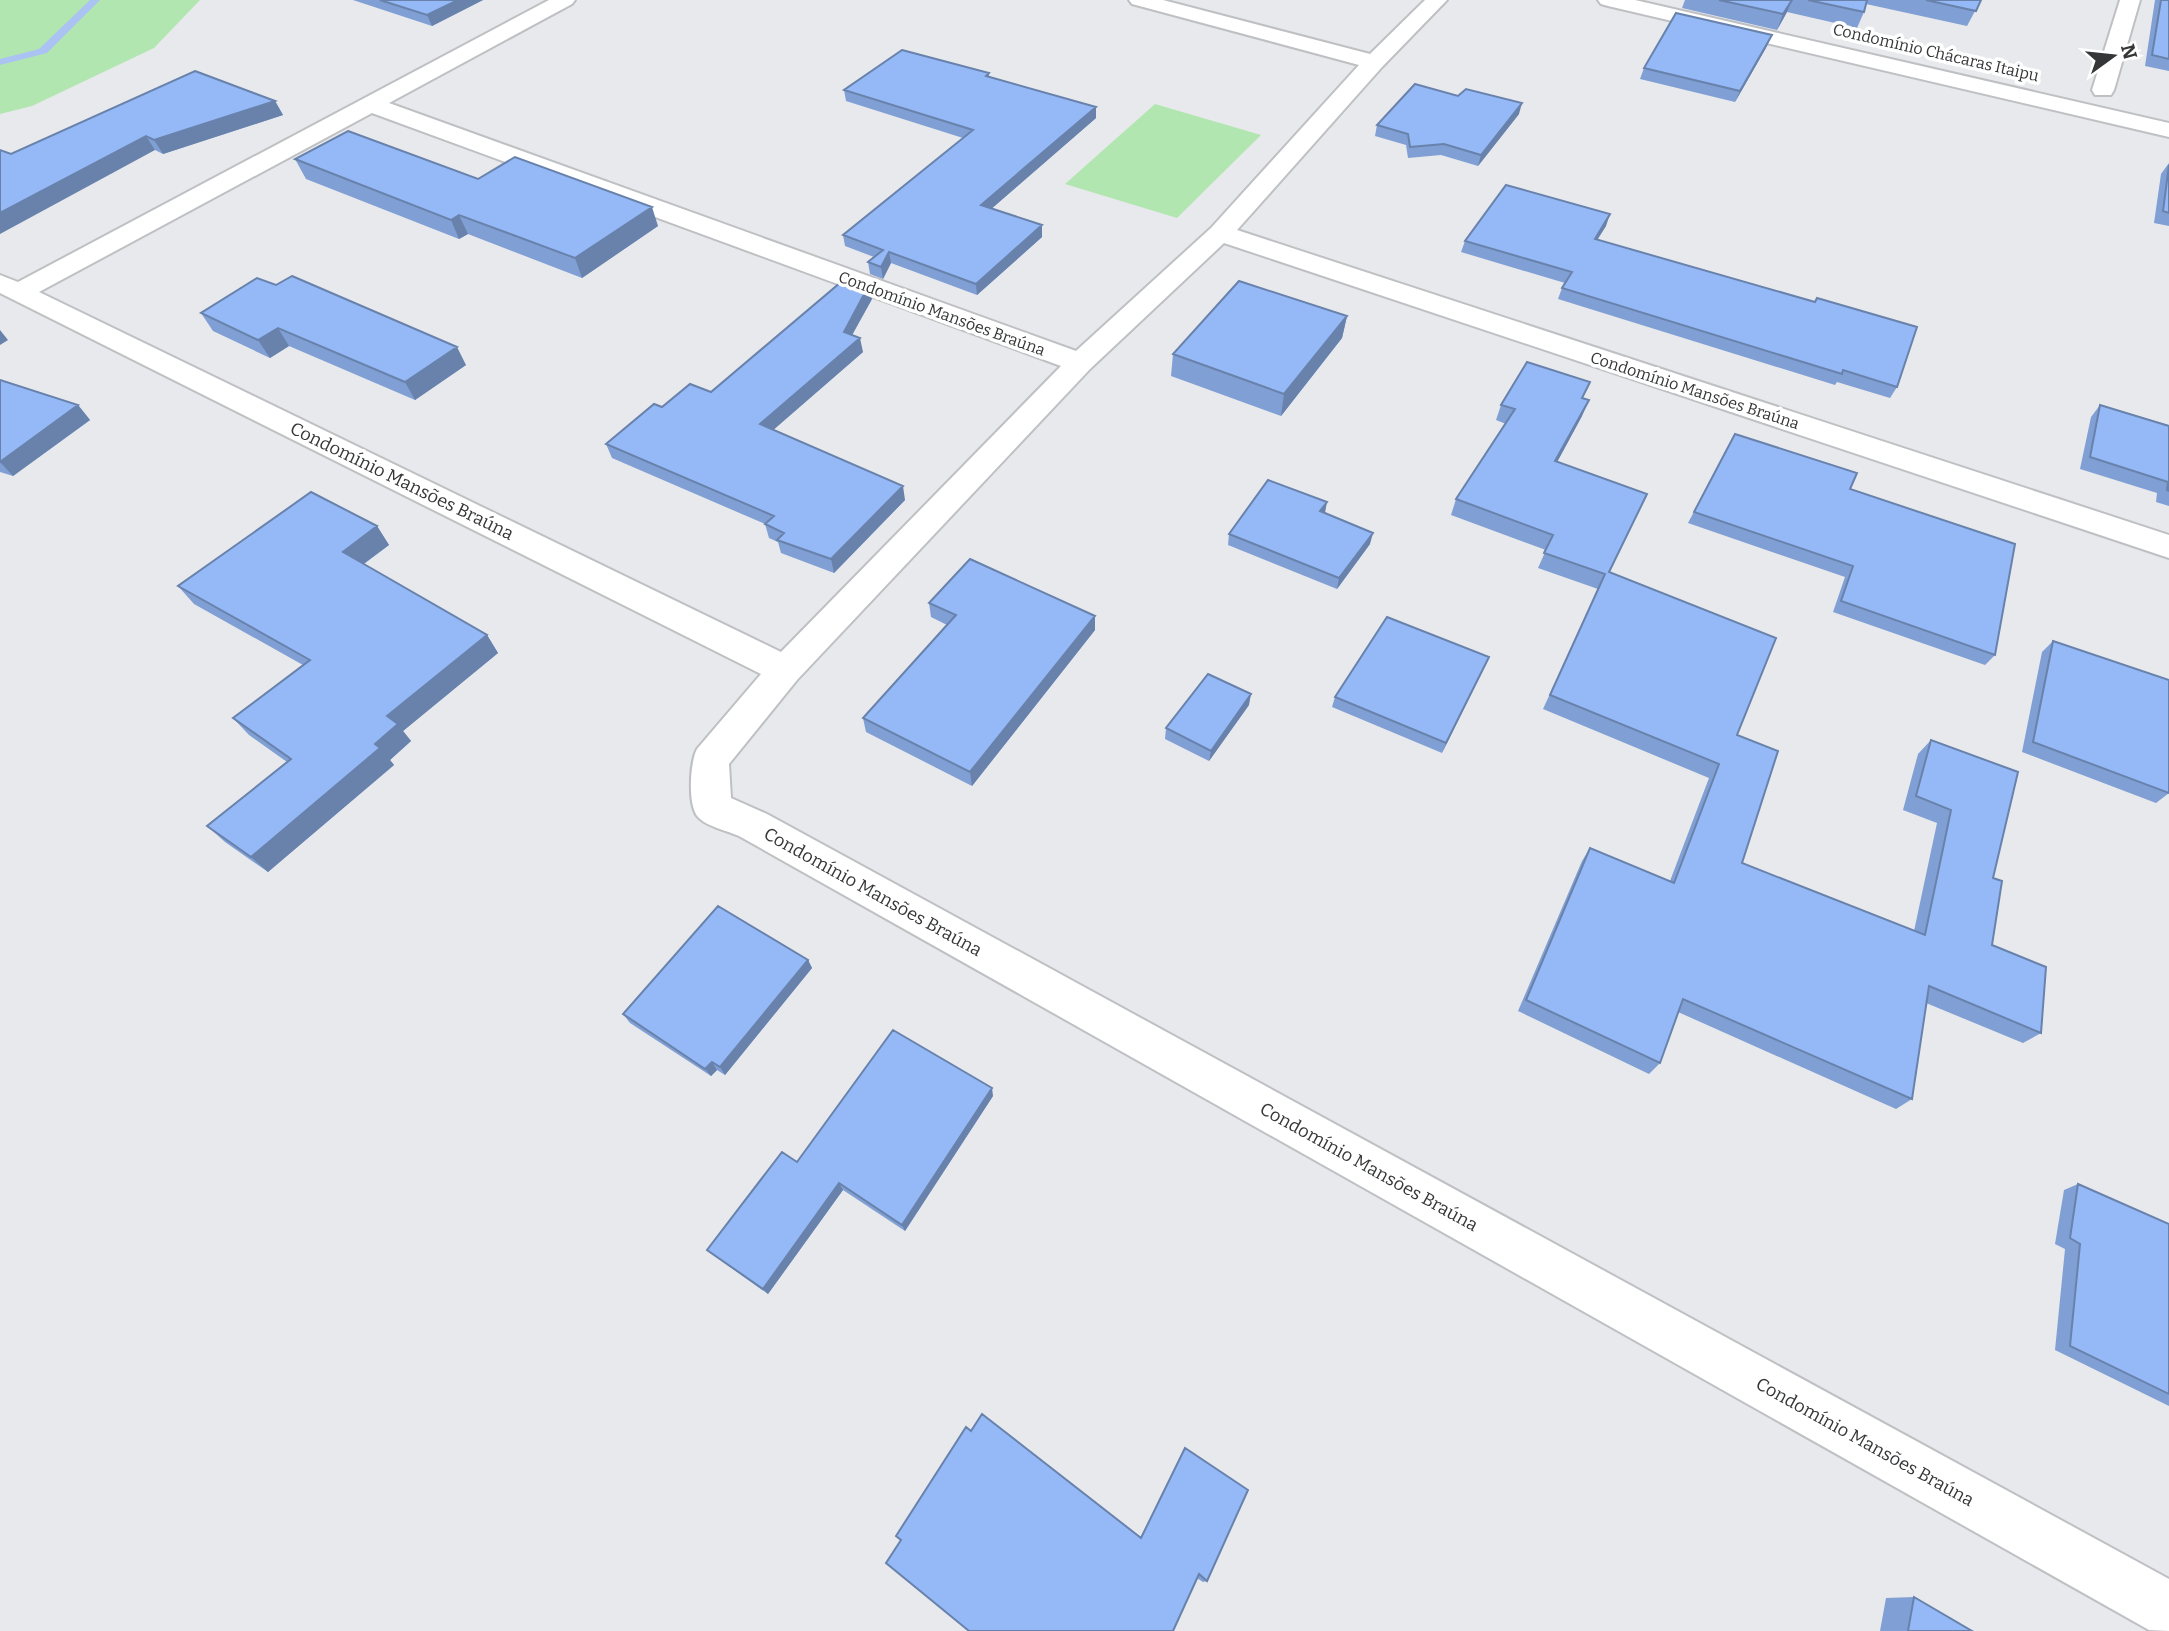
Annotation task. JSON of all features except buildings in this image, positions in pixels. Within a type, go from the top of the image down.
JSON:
[{"type":"street","name":"Condomínio Mansões Braúna","points":[[10,287],[370,104],[565,0]]},
{"type":"street","points":[[1139,0],[1374,62]]},
{"type":"street","name":"Condomínio Mansões Braúna","points":[[1437,0],[1374,62],[1220,233],[1080,363],[785,670],[710,760],[712,807],[765,832],[2169,1610]]},
{"type":"street","points":[[1608,0],[2169,130]]},
{"type":"street","points":[[2103,90],[2130,0]]},
{"type":"street","points":[[2076,84],[2129,96]]},
{"type":"street","name":"Condomínio Mansões Braúna","points":[[370,104],[1080,363]]},
{"type":"street","name":"Condomínio Mansões Braúna","points":[[1220,233],[2169,547]]},
{"type":"street","name":"Condomínio Mansões Braúna","points":[[10,287],[785,670]]},
{"type":"green space","points":[[0,0],[200,0],[154,48],[32,106],[0,114]]},
{"type":"green space","points":[[1155,104],[1261,135],[1177,218],[1065,184]]},
{"type":"waterway","points":[[0,62],[43,51],[95,0]]}]
